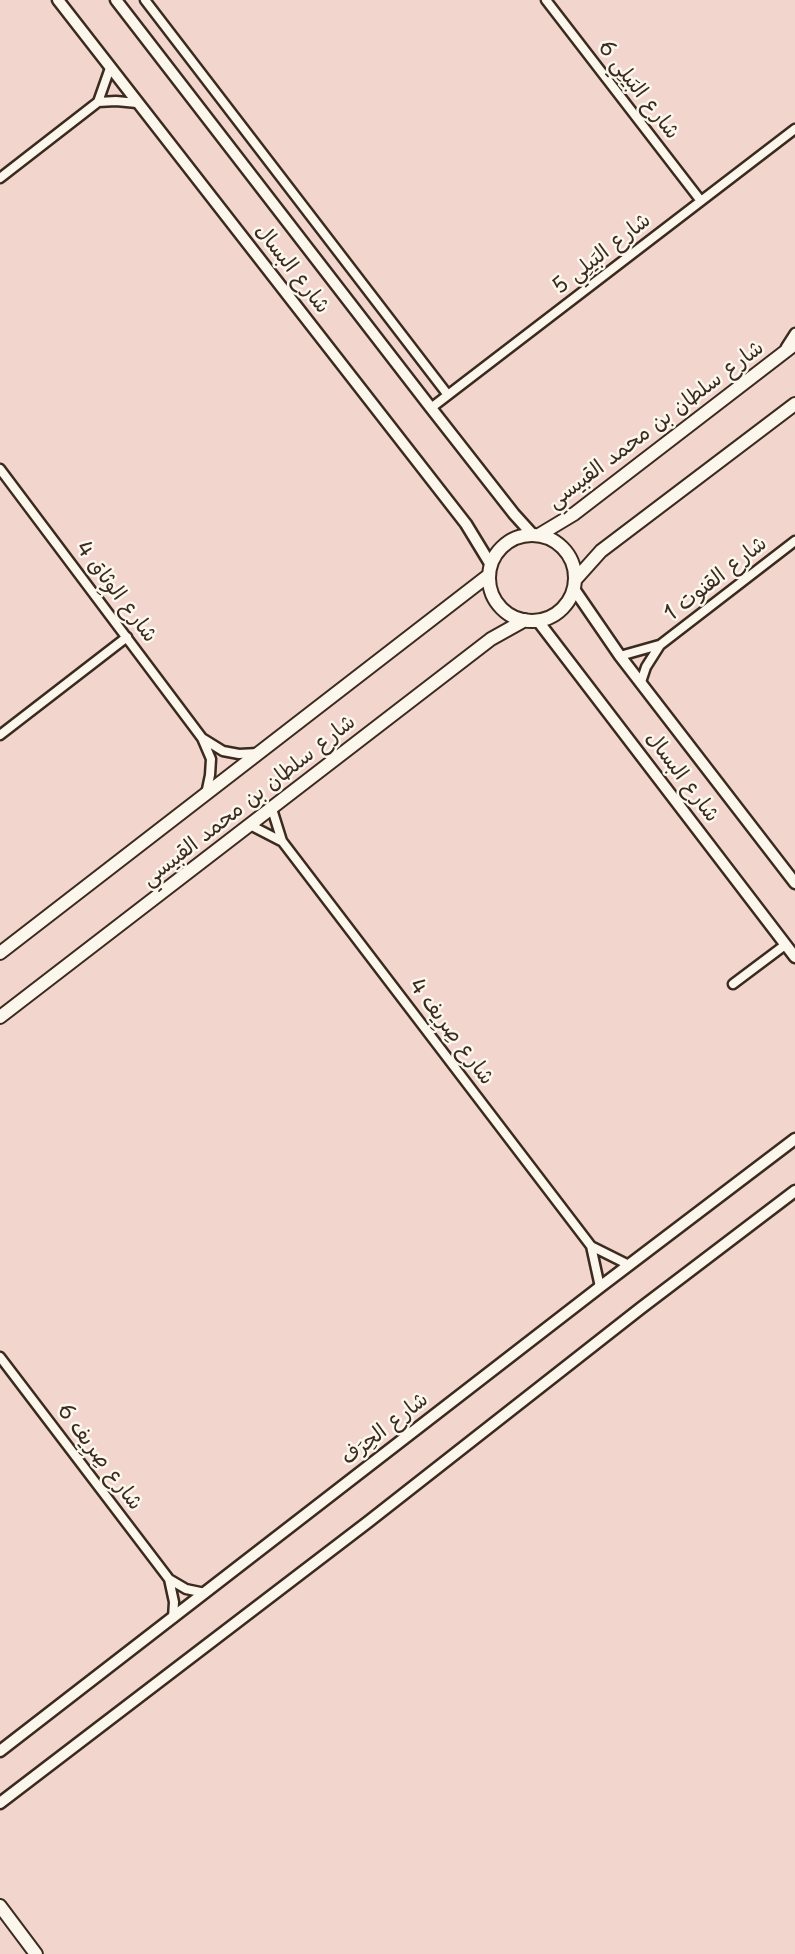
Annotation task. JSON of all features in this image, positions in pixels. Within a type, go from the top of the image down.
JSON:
[{"type":"main road","name":"شارع سلطان بن محمد القبيسي","points":[[536,535],[574,514],[795,344]]},
{"type":"main road","points":[[574,584],[571,559],[565,549],[556,542],[536,535],[515,539],[505,545],[496,554],[490,570],[491,591],[498,604],[510,615],[538,621],[551,616],[562,609],[574,584],[601,551],[795,404]]},
{"type":"main road","name":"شارع سلطان بن محمد القبيسي","points":[[0,953],[260,753],[490,570]]},
{"type":"main road","name":"شارع سلطان بن محمد القبيسي","points":[[0,1017],[491,639],[525,620]]},
{"type":"main road","points":[[0,1906],[36,1954]]},
{"type":"street","name":"شارع البسال","points":[[58,0],[466,524],[490,570]]},
{"type":"street","name":"شارع البسال","points":[[116,0],[431,408],[536,535]]},
{"type":"street","points":[[145,0],[448,395]]},
{"type":"street","name":"شارع البَيلِي 6","points":[[546,0],[701,201]]},
{"type":"street","points":[[0,178],[98,102],[110,68]]},
{"type":"street","points":[[98,102],[137,103]]},
{"type":"street","name":"شارع البَيلِي 5","points":[[431,408],[795,129]]},
{"type":"street","points":[[778,357],[795,333]]},
{"type":"street","name":"شارع الوِثاق 4","points":[[0,469],[202,738],[211,759],[206,795]]},
{"type":"street","name":"شارع القنوت 1","points":[[641,682],[646,667],[660,645],[795,541]]},
{"type":"street","name":"شارع البسال","points":[[574,584],[620,656],[795,883]]},
{"type":"street","name":"شارع البسال","points":[[538,621],[795,957]]},
{"type":"street","points":[[0,735],[127,637]]},
{"type":"street","name":"شارع القنوت 1","points":[[620,656],[660,645]]},
{"type":"street","name":"شارع الوِثاق 4","points":[[202,738],[223,751],[239,754],[260,753]]},
{"type":"street","name":"شارع صِرِيف 4","points":[[272,809],[282,841],[591,1246],[600,1287]]},
{"type":"street","name":"شارع صِرِيف 4","points":[[250,825],[282,841]]},
{"type":"street","points":[[733,984],[785,945]]},
{"type":"street","name":"شارع الحِرَف","points":[[0,1752],[600,1287],[795,1139]]},
{"type":"street","points":[[0,1803],[359,1529],[640,1308],[795,1191]]},
{"type":"street","name":"شارع صِرِيف 4","points":[[591,1246],[629,1265]]},
{"type":"street","name":"شارع صِرِيف 6","points":[[0,1358],[169,1579],[186,1589],[205,1593]]},
{"type":"street","name":"شارع صِرِيف 6","points":[[169,1579],[174,1602],[173,1618]]},
{"type":"shaded area","points":[[0,0],[795,0],[795,1954],[0,1954]]}]
